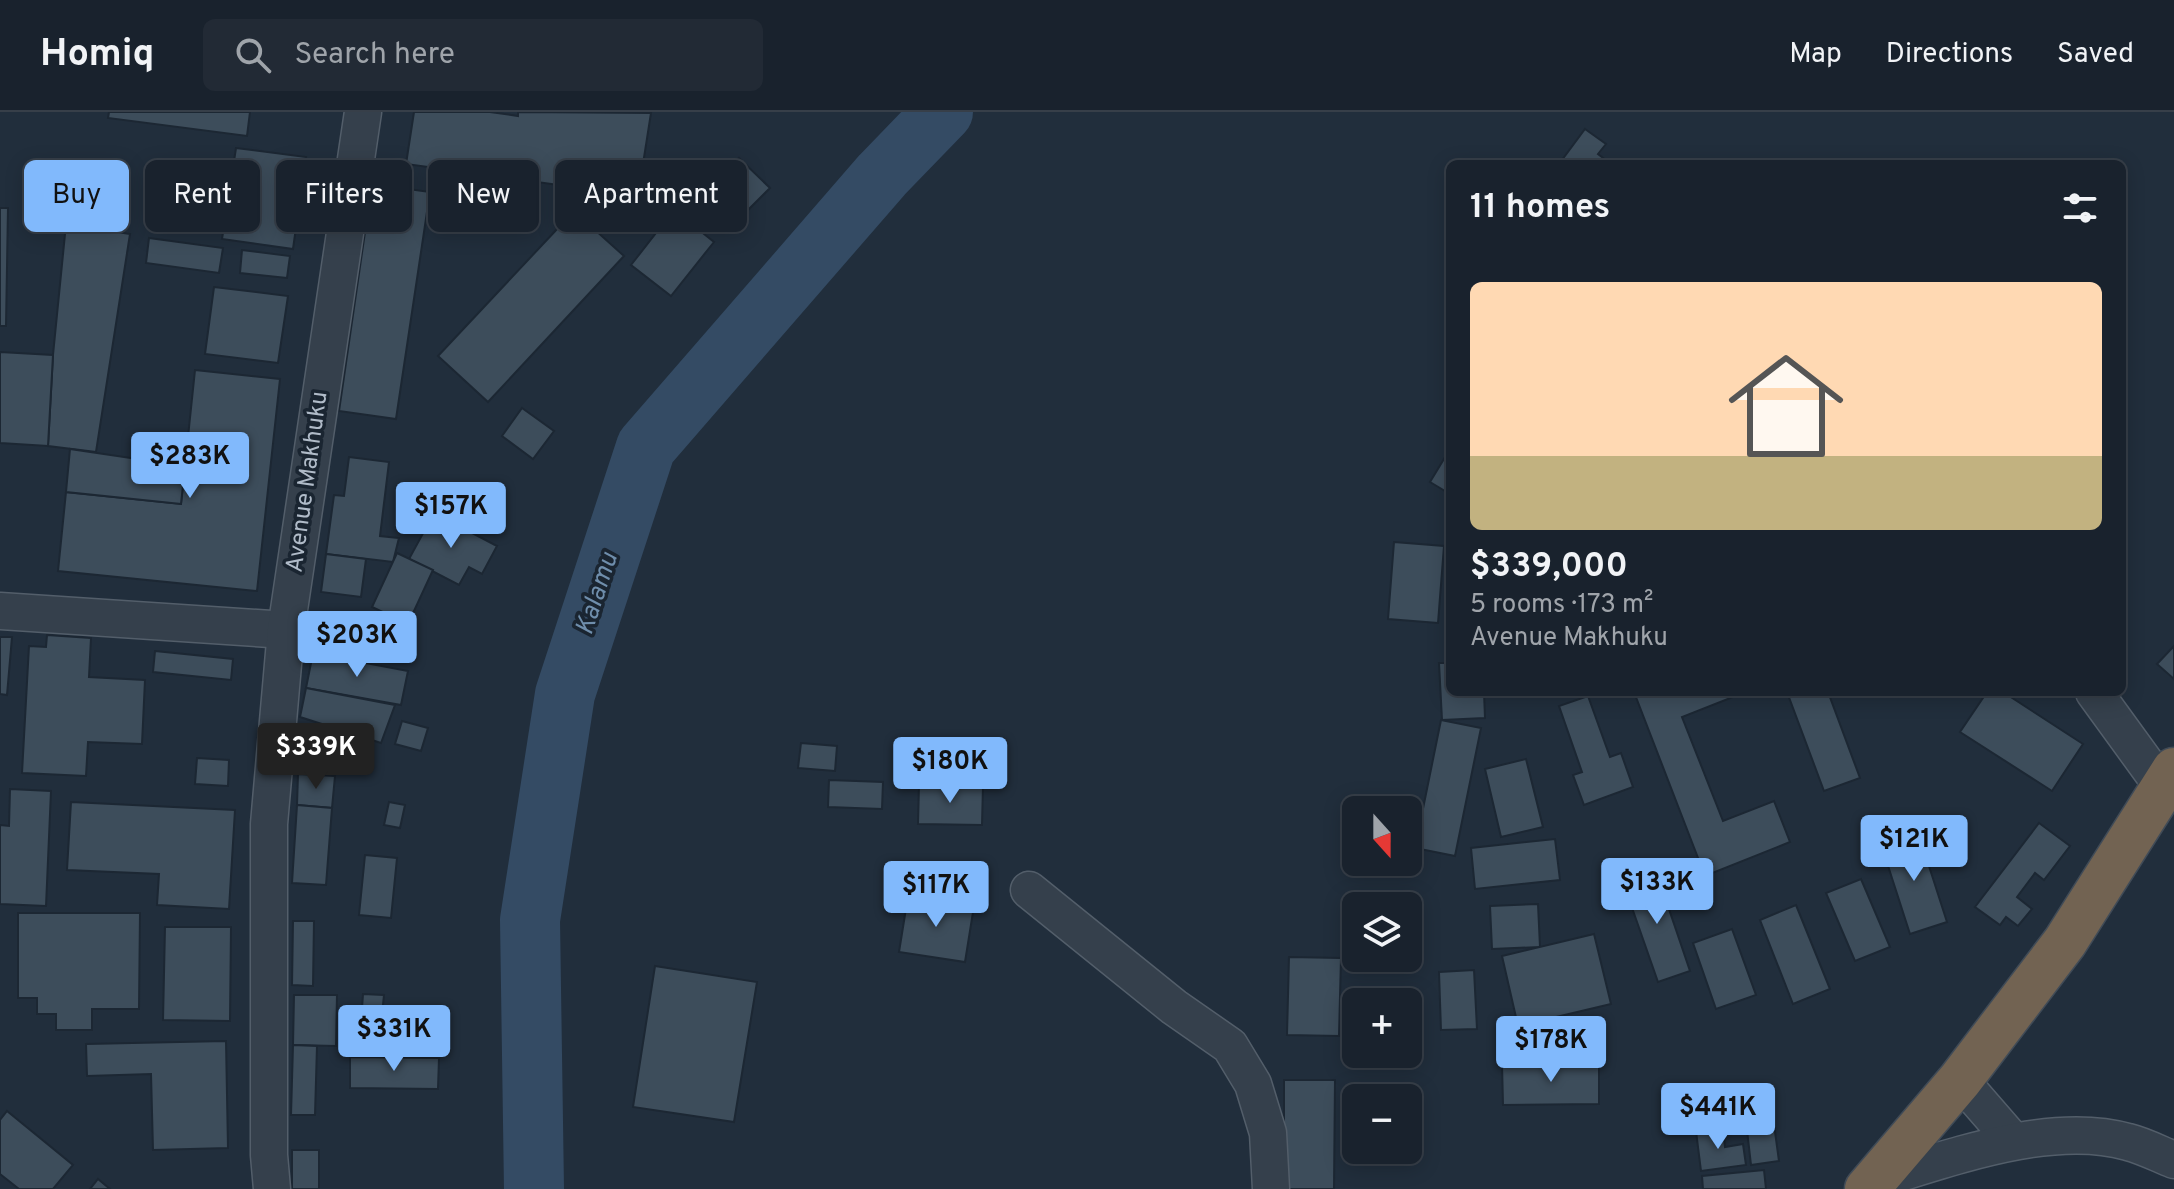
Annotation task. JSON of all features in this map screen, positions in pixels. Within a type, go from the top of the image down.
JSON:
[{"type":"highway","points":[[1872,1184],[1960,1080],[2065,942],[2169,779]]},
{"type":"street","name":"Avenue Makhuku","points":[[272,1189],[269,1155],[269,824],[286,630],[363,112]]},
{"type":"street","points":[[0,611],[286,630]]},
{"type":"street","points":[[2097,696],[2169,779]]},
{"type":"street","points":[[1029,890],[1174,1007],[1230,1046],[1253,1084],[1268,1133],[1271,1189]]},
{"type":"street","points":[[1960,1080],[2013,1141]]},
{"type":"street","points":[[1872,1184],[2013,1141],[2079,1136],[2127,1141],[2174,1160]]},
{"type":"building","points":[[109,112],[250,112],[247,136],[108,118]]},
{"type":"building","points":[[414,112],[490,112],[518,116],[518,112],[651,113],[644,160],[555,160],[555,185],[539,182],[539,160],[428,160],[428,167],[412,165],[412,160],[407,160]]},
{"type":"building","points":[[1585,129],[1606,144],[1598,154],[1606,160],[1562,160]]},
{"type":"building","points":[[236,148],[306,157],[306,160],[276,160],[276,232],[295,232],[293,249],[222,239],[223,232],[260,232],[260,160],[234,160]]},
{"type":"building","points":[[747,166],[770,188],[747,211]]},
{"type":"building","points":[[412,190],[428,192],[396,419],[339,411],[365,232],[412,232]]},
{"type":"building","points":[[0,208],[8,208],[6,326],[0,326]]},
{"type":"building","points":[[555,231],[597,232],[624,256],[488,402],[438,356]]},
{"type":"building","points":[[65,232],[130,234],[96,452],[48,446]]},
{"type":"building","points":[[657,232],[702,232],[714,242],[671,296],[631,265]]},
{"type":"building","points":[[149,238],[223,248],[219,273],[146,263]]},
{"type":"building","points":[[242,250],[290,256],[287,278],[240,273]]},
{"type":"building","points":[[214,287],[288,296],[278,363],[205,354]]},
{"type":"building","points":[[0,352],[53,355],[48,446],[0,443]]},
{"type":"building","points":[[195,370],[280,379],[257,591],[58,571],[66,492],[181,504]]},
{"type":"building","points":[[522,408],[554,431],[533,459],[502,436]]},
{"type":"building","points":[[70,449],[185,466],[181,504],[66,492]]},
{"type":"building","points":[[1446,456],[1446,492],[1430,482]]},
{"type":"building","points":[[349,457],[389,462],[380,536],[399,538],[393,562],[326,554],[334,495],[344,496]]},
{"type":"building","points":[[434,513],[497,546],[482,574],[469,567],[459,585],[409,559]]},
{"type":"building","points":[[1394,542],[1444,546],[1438,623],[1388,619]]},
{"type":"building","points":[[397,553],[433,570],[408,624],[372,607]]},
{"type":"building","points":[[326,554],[366,559],[361,597],[321,592]]},
{"type":"building","points":[[47,635],[91,638],[89,677],[145,680],[142,744],[88,742],[86,776],[22,773],[29,646],[46,647]]},
{"type":"building","points":[[0,637],[12,637],[7,695],[0,694]]},
{"type":"building","points":[[2174,646],[2174,679],[2157,664]]},
{"type":"building","points":[[155,651],[233,659],[231,680],[153,672]]},
{"type":"building","points":[[313,653],[408,671],[401,705],[306,688]]},
{"type":"building","points":[[1439,663],[1446,663],[1446,696],[1484,696],[1485,718],[1442,720]]},
{"type":"building","points":[[306,688],[395,705],[381,743],[300,717]]},
{"type":"building","points":[[1588,696],[1610,757],[1621,753],[1633,787],[1584,805],[1573,775],[1582,772],[1559,706]]},
{"type":"building","points":[[1636,696],[1733,696],[1682,717],[1723,821],[1774,801],[1790,842],[1705,876]]},
{"type":"building","points":[[1788,696],[1829,696],[1860,778],[1824,791]]},
{"type":"building","points":[[1984,696],[2009,696],[2083,744],[2052,791],[1960,732]]},
{"type":"building","points":[[1441,720],[1481,728],[1455,856],[1422,849],[1422,814]]},
{"type":"building","points":[[402,721],[428,728],[421,751],[395,744]]},
{"type":"building","points":[[801,743],[837,746],[835,771],[798,768]]},
{"type":"building","points":[[197,758],[229,760],[228,786],[195,784]]},
{"type":"building","points":[[1526,759],[1543,827],[1501,837],[1485,769]]},
{"type":"building","points":[[298,774],[335,776],[332,808],[297,805]]},
{"type":"building","points":[[829,780],[883,782],[882,809],[828,807]]},
{"type":"building","points":[[919,785],[983,786],[982,825],[918,824]]},
{"type":"building","points":[[10,789],[51,791],[46,906],[0,904],[0,825],[9,826]]},
{"type":"building","points":[[71,802],[235,810],[229,909],[157,905],[159,874],[67,870]]},
{"type":"building","points":[[389,802],[405,805],[400,828],[384,825]]},
{"type":"building","points":[[297,805],[332,808],[326,885],[292,883]]},
{"type":"building","points":[[2039,823],[2070,846],[2044,880],[2035,873],[2017,897],[2032,909],[2018,926],[2006,917],[2000,925],[1975,907]]},
{"type":"building","points":[[1918,832],[1947,922],[1910,934],[1881,844]]},
{"type":"building","points":[[1555,839],[1560,880],[1475,889],[1471,848]]},
{"type":"building","points":[[365,855],[397,858],[391,918],[359,915]]},
{"type":"building","points":[[1656,871],[1690,971],[1658,982],[1623,882]]},
{"type":"building","points":[[1861,879],[1890,947],[1855,961],[1826,893]]},
{"type":"building","points":[[908,896],[974,906],[965,962],[899,952]]},
{"type":"building","points":[[1538,904],[1540,947],[1492,949],[1490,906]]},
{"type":"building","points":[[1796,905],[1830,989],[1793,1004],[1760,920]]},
{"type":"building","points":[[18,913],[140,913],[139,1009],[92,1009],[92,1030],[56,1030],[56,1014],[37,1014],[37,998],[18,998]]},
{"type":"building","points":[[293,921],[314,921],[313,986],[292,985]]},
{"type":"building","points":[[165,927],[231,927],[230,1021],[163,1020]]},
{"type":"building","points":[[1732,929],[1756,995],[1716,1009],[1693,943]]},
{"type":"building","points":[[1594,934],[1611,1004],[1518,1026],[1502,956]]},
{"type":"building","points":[[1289,957],[1341,958],[1339,1036],[1287,1035]]},
{"type":"building","points":[[655,966],[757,982],[734,1122],[633,1107]]},
{"type":"building","points":[[1474,970],[1477,1029],[1441,1030],[1439,972]]},
{"type":"building","points":[[363,994],[384,995],[381,1024],[361,1023]]},
{"type":"building","points":[[294,995],[337,995],[336,1046],[293,1045]]},
{"type":"building","points":[[226,1041],[228,1148],[153,1150],[151,1074],[87,1076],[86,1044]]},
{"type":"building","points":[[293,1045],[317,1046],[315,1115],[291,1115]]},
{"type":"building","points":[[350,1057],[439,1058],[438,1089],[350,1088]]},
{"type":"building","points":[[1599,1063],[1599,1104],[1503,1105],[1502,1064]]},
{"type":"building","points":[[1284,1080],[1335,1080],[1334,1189],[1284,1189]]},
{"type":"building","points":[[1741,1103],[1744,1125],[1696,1131],[1693,1109]]},
{"type":"building","points":[[7,1111],[73,1165],[53,1189],[19,1189],[0,1174],[0,1120]]},
{"type":"building","points":[[1773,1117],[1779,1161],[1751,1165],[1746,1121]]},
{"type":"building","points":[[1723,1128],[1725,1147],[1743,1144],[1746,1165],[1701,1171],[1696,1131]]},
{"type":"building","points":[[292,1150],[319,1150],[319,1189],[292,1189]]},
{"type":"building","points":[[1764,1170],[1766,1189],[1703,1189],[1702,1176]]},
{"type":"building","points":[[98,1179],[110,1189],[90,1189]]},
{"type":"waterway","name":"Kalamu","points":[[534,1189],[530,920],[565,694],[646,447],[882,175],[943,112]]}]
